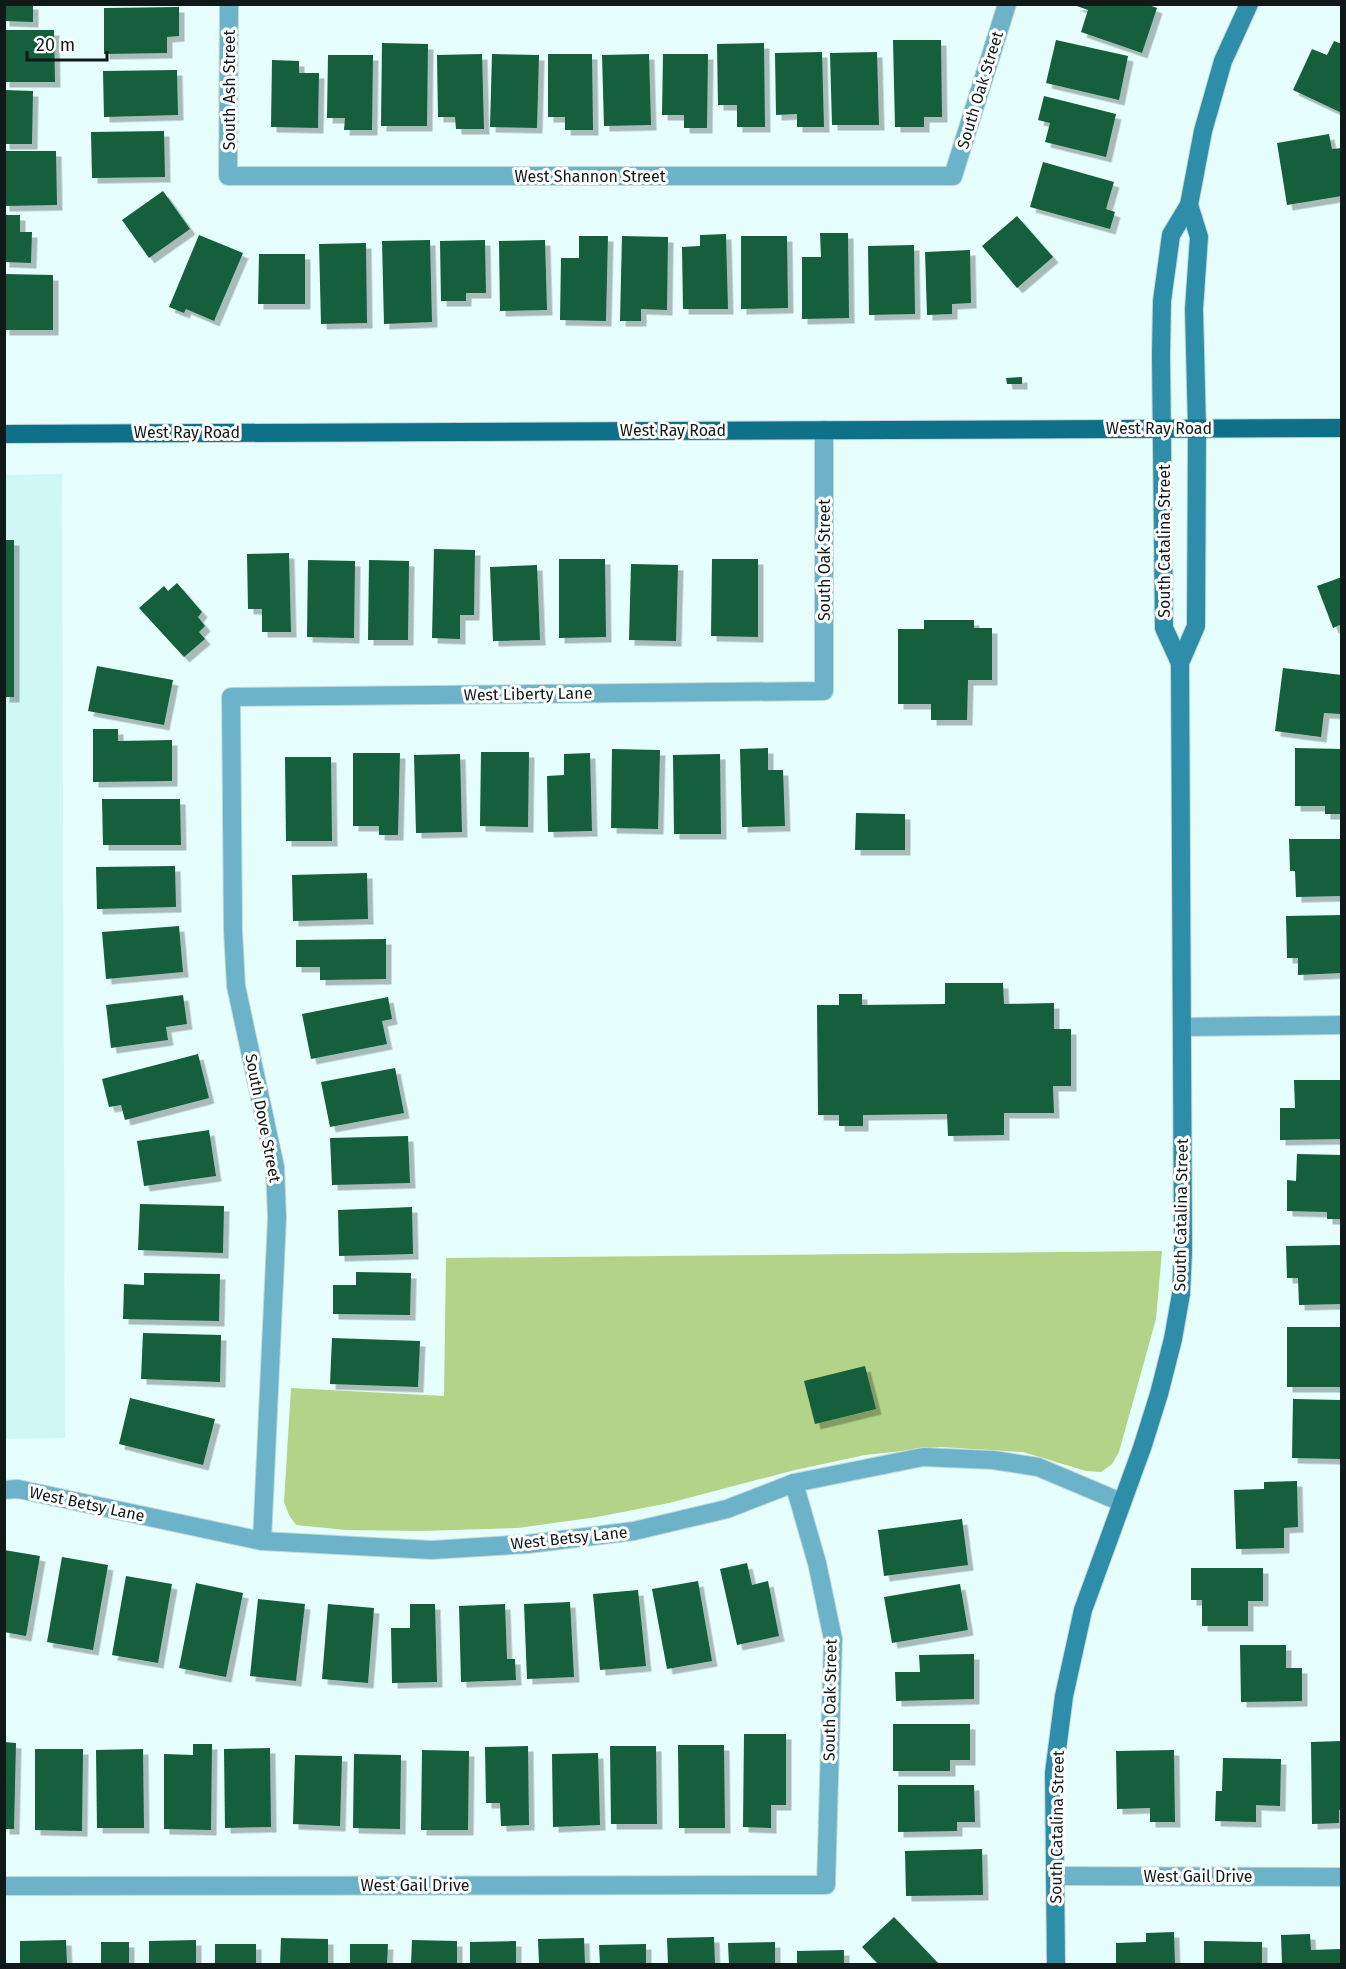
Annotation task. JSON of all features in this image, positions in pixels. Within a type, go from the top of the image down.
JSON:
[{"type":"main road","name":"West Ray Road","points":[[4,434],[1341,428]]},
{"type":"street","name":"South Ash Street","points":[[228,176],[229,4]]},
{"type":"street","name":"South Oak Street","points":[[953,176],[1007,4]]},
{"type":"street","name":"South Catalina Street","points":[[1180,663],[1164,628],[1162,301],[1171,235],[1189,205],[1203,131],[1223,61],[1249,4]]},
{"type":"street","name":"West Shannon Street","points":[[228,176],[953,176]]},
{"type":"street","name":"South Catalina Street","points":[[1056,1965],[1054,1773],[1064,1696],[1083,1610],[1142,1448],[1159,1394],[1173,1339],[1181,1294],[1183,1251],[1180,663],[1196,626],[1197,429],[1194,309],[1198,237],[1189,205]]},
{"type":"street","name":"South Oak Street","points":[[824,430],[824,691]]},
{"type":"street","name":"West Liberty Lane","points":[[231,697],[824,691]]},
{"type":"street","name":"South Dove Street","points":[[231,697],[233,931],[236,986],[275,1167],[278,1218],[262,1540]]},
{"type":"street","points":[[1182,1027],[1341,1025]]},
{"type":"street","name":"West Betsy Lane","points":[[4,1490],[18,1489],[262,1540],[432,1550],[528,1544],[634,1531],[727,1509],[794,1483],[922,1457],[993,1460],[1038,1467],[1121,1502]]},
{"type":"street","name":"South Oak Street","points":[[794,1483],[817,1563],[832,1639],[826,1885]]},
{"type":"street","name":"West Gail Drive","points":[[1055,1876],[1341,1877]]},
{"type":"street","name":"West Gail Drive","points":[[4,1886],[826,1885]]},
{"type":"shaded area","points":[[62,474],[65,1438],[5,1439],[4,475]]},
{"type":"green space","points":[[1162,1251],[1156,1319],[1119,1452],[1112,1464],[1101,1472],[1086,1471],[1023,1452],[940,1447],[865,1455],[795,1470],[669,1503],[597,1517],[518,1528],[420,1531],[346,1530],[296,1525],[284,1502],[291,1388],[444,1396],[446,1258]]},
{"type":"building","points":[[4,4],[33,4],[33,22],[4,21]]},
{"type":"building","points":[[1146,4],[1157,8],[1142,53],[1081,32],[1088,10],[1074,5]]},
{"type":"building","points":[[179,7],[179,36],[167,37],[167,53],[104,54],[104,8]]},
{"type":"building","points":[[4,30],[54,30],[55,82],[4,82]]},
{"type":"building","points":[[893,40],[941,40],[942,117],[924,117],[924,127],[895,127]]},
{"type":"building","points":[[1056,40],[1128,56],[1119,100],[1046,83]]},
{"type":"building","points":[[1334,41],[1342,44],[1342,113],[1293,90],[1312,49],[1327,55]]},
{"type":"building","points":[[382,43],[428,44],[427,126],[381,126]]},
{"type":"building","points":[[764,43],[765,127],[737,127],[737,105],[718,105],[717,44]]},
{"type":"building","points":[[822,52],[824,127],[797,127],[797,114],[776,115],[775,53]]},
{"type":"building","points":[[877,52],[879,125],[832,125],[830,53]]},
{"type":"building","points":[[482,54],[484,129],[456,129],[455,117],[438,117],[437,55]]},
{"type":"building","points":[[492,54],[539,55],[537,128],[490,127]]},
{"type":"building","points":[[548,54],[592,54],[593,130],[565,130],[565,117],[548,117]]},
{"type":"building","points":[[649,54],[651,125],[604,126],[602,55]]},
{"type":"building","points":[[663,54],[708,54],[707,128],[684,128],[684,115],[662,115]]},
{"type":"building","points":[[328,55],[373,55],[372,130],[344,130],[345,118],[327,118]]},
{"type":"building","points":[[272,60],[299,61],[299,73],[319,73],[318,128],[271,127]]},
{"type":"building","points":[[177,70],[178,115],[104,117],[103,71]]},
{"type":"building","points":[[4,90],[33,91],[32,144],[4,144]]},
{"type":"building","points":[[1044,96],[1116,114],[1106,157],[1045,142],[1050,123],[1038,120]]},
{"type":"building","points":[[164,131],[165,177],[92,178],[91,132]]},
{"type":"building","points":[[1329,134],[1332,149],[1342,148],[1342,196],[1287,205],[1277,143]]},
{"type":"building","points":[[4,151],[56,151],[57,205],[4,206]]},
{"type":"building","points":[[1043,162],[1114,182],[1106,209],[1115,212],[1110,229],[1030,207]]},
{"type":"building","points":[[163,191],[190,229],[149,258],[122,220]]},
{"type":"building","points":[[4,215],[20,215],[20,232],[32,232],[31,263],[4,262]]},
{"type":"building","points":[[1017,216],[1053,257],[1017,288],[982,246]]},
{"type":"building","points":[[820,233],[848,233],[849,318],[802,319],[802,257],[821,257]]},
{"type":"building","points":[[726,234],[728,309],[683,309],[682,247],[700,246],[700,235]]},
{"type":"building","points":[[199,235],[243,253],[214,321],[186,309],[184,313],[169,307]]},
{"type":"building","points":[[579,236],[608,236],[606,321],[560,320],[561,258],[579,258]]},
{"type":"building","points":[[622,236],[668,237],[667,310],[641,309],[641,321],[620,321]]},
{"type":"building","points":[[741,236],[787,236],[788,308],[741,309]]},
{"type":"building","points":[[430,240],[432,322],[384,324],[382,241]]},
{"type":"building","points":[[485,240],[486,293],[466,293],[466,301],[441,301],[440,241]]},
{"type":"building","points":[[545,240],[547,310],[500,311],[499,241]]},
{"type":"building","points":[[366,243],[367,323],[321,324],[319,244]]},
{"type":"building","points":[[914,245],[915,314],[869,315],[868,246]]},
{"type":"building","points":[[970,250],[971,303],[952,304],[952,314],[927,315],[925,252]]},
{"type":"building","points":[[259,254],[305,254],[305,304],[258,304]]},
{"type":"building","points":[[4,274],[53,275],[53,330],[4,330]]},
{"type":"building","points":[[1022,377],[1022,384],[1007,384],[1006,378]]},
{"type":"building","points":[[4,540],[14,540],[14,697],[4,697]]},
{"type":"building","points":[[434,549],[475,550],[474,615],[460,615],[460,639],[432,638]]},
{"type":"building","points":[[289,553],[291,632],[262,632],[262,609],[248,609],[247,554]]},
{"type":"building","points":[[559,559],[605,559],[606,637],[559,638]]},
{"type":"building","points":[[712,559],[758,559],[758,637],[711,636]]},
{"type":"building","points":[[308,560],[355,561],[354,638],[307,637]]},
{"type":"building","points":[[369,560],[409,561],[408,640],[368,640]]},
{"type":"building","points":[[631,564],[678,565],[676,641],[629,640]]},
{"type":"building","points":[[537,565],[540,640],[493,641],[490,567]]},
{"type":"building","points":[[1342,577],[1342,624],[1333,628],[1317,586]]},
{"type":"building","points":[[177,583],[202,612],[198,617],[205,626],[199,632],[205,639],[184,657],[139,608],[164,586],[168,591]]},
{"type":"building","points":[[924,620],[974,620],[974,628],[992,628],[992,680],[968,680],[967,720],[931,720],[931,704],[898,704],[898,629],[924,629]]},
{"type":"building","points":[[97,666],[173,680],[164,725],[88,711]]},
{"type":"building","points":[[1283,668],[1342,675],[1341,714],[1324,713],[1321,737],[1275,731]]},
{"type":"building","points":[[93,729],[118,729],[118,741],[172,740],[172,781],[93,782]]},
{"type":"building","points":[[768,748],[768,770],[783,770],[785,826],[742,827],[740,749]]},
{"type":"building","points":[[1295,748],[1342,749],[1342,814],[1325,814],[1325,806],[1295,806]]},
{"type":"building","points":[[612,749],[660,750],[658,829],[611,828]]},
{"type":"building","points":[[481,752],[529,752],[528,827],[480,826]]},
{"type":"building","points":[[353,753],[400,753],[398,835],[379,835],[379,826],[353,826]]},
{"type":"building","points":[[590,753],[592,831],[548,832],[547,776],[564,775],[564,754]]},
{"type":"building","points":[[460,754],[462,832],[416,833],[414,755]]},
{"type":"building","points":[[720,754],[721,834],[674,834],[673,755]]},
{"type":"building","points":[[285,757],[331,757],[332,841],[286,841]]},
{"type":"building","points":[[102,799],[180,799],[181,845],[103,845]]},
{"type":"building","points":[[856,813],[905,814],[905,850],[855,850]]},
{"type":"building","points":[[1289,839],[1342,839],[1342,896],[1296,897],[1295,871],[1290,871]]},
{"type":"building","points":[[175,866],[176,907],[97,909],[96,867]]},
{"type":"building","points":[[367,873],[368,919],[293,921],[292,875]]},
{"type":"building","points":[[1342,915],[1342,973],[1298,975],[1298,958],[1287,958],[1286,916]]},
{"type":"building","points":[[179,926],[183,972],[106,979],[102,932]]},
{"type":"building","points":[[386,939],[386,979],[320,980],[320,967],[296,967],[296,940]]},
{"type":"building","points":[[945,983],[1003,983],[1004,1004],[1054,1003],[1054,1029],[1071,1029],[1071,1086],[1053,1086],[1054,1113],[1004,1113],[1004,1135],[948,1136],[947,1114],[863,1115],[863,1126],[839,1126],[839,1115],[818,1115],[817,1005],[839,1005],[839,994],[862,994],[862,1005],[945,1004]]},
{"type":"building","points":[[183,995],[187,1024],[166,1027],[168,1040],[111,1048],[106,1005]]},
{"type":"building","points":[[388,997],[392,1019],[382,1021],[387,1044],[311,1059],[302,1014]]},
{"type":"building","points":[[198,1054],[209,1098],[125,1120],[121,1105],[109,1107],[102,1079]]},
{"type":"building","points":[[395,1068],[404,1113],[330,1127],[321,1082]]},
{"type":"building","points":[[1294,1080],[1342,1080],[1342,1139],[1280,1140],[1280,1108],[1295,1108]]},
{"type":"building","points":[[209,1130],[216,1176],[144,1186],[137,1141]]},
{"type":"building","points":[[408,1136],[410,1183],[332,1185],[330,1138]]},
{"type":"building","points":[[1297,1154],[1342,1155],[1342,1219],[1327,1219],[1327,1212],[1287,1211],[1287,1180],[1296,1181]]},
{"type":"building","points":[[140,1204],[224,1206],[223,1253],[138,1250]]},
{"type":"building","points":[[412,1207],[413,1254],[339,1256],[338,1210]]},
{"type":"building","points":[[1342,1245],[1342,1304],[1299,1305],[1298,1278],[1287,1278],[1286,1246]]},
{"type":"building","points":[[356,1272],[411,1273],[410,1315],[333,1314],[333,1285],[356,1285]]},
{"type":"building","points":[[144,1273],[220,1274],[219,1321],[123,1319],[124,1284],[144,1285]]},
{"type":"building","points":[[1287,1327],[1342,1327],[1342,1387],[1287,1387]]},
{"type":"building","points":[[143,1333],[221,1335],[220,1382],[141,1379]]},
{"type":"building","points":[[332,1338],[420,1341],[418,1387],[330,1384]]},
{"type":"building","points":[[865,1366],[876,1409],[815,1424],[804,1381]]},
{"type":"building","points":[[130,1398],[215,1419],[203,1465],[119,1444]]},
{"type":"building","points":[[1293,1399],[1342,1400],[1342,1459],[1292,1458]]},
{"type":"building","points":[[1297,1481],[1298,1527],[1284,1528],[1284,1548],[1236,1549],[1234,1490],[1264,1489],[1264,1482]]},
{"type":"building","points":[[962,1519],[968,1565],[884,1576],[878,1530]]},
{"type":"building","points":[[4,1550],[40,1556],[26,1636],[4,1632]]},
{"type":"building","points":[[62,1557],[108,1565],[93,1650],[47,1642]]},
{"type":"building","points":[[747,1563],[752,1585],[768,1581],[779,1636],[737,1645],[720,1569]]},
{"type":"building","points":[[1191,1568],[1263,1568],[1263,1601],[1248,1601],[1248,1626],[1202,1626],[1202,1600],[1191,1600]]},
{"type":"building","points":[[126,1576],[172,1584],[158,1663],[112,1655]]},
{"type":"building","points":[[698,1581],[712,1661],[667,1669],[652,1589]]},
{"type":"building","points":[[196,1583],[243,1593],[226,1677],[179,1668]]},
{"type":"building","points":[[960,1584],[968,1630],[892,1643],[884,1597]]},
{"type":"building","points":[[638,1590],[646,1666],[600,1670],[593,1594]]},
{"type":"building","points":[[258,1599],[305,1604],[296,1681],[250,1676]]},
{"type":"building","points":[[570,1602],[574,1677],[527,1679],[524,1604]]},
{"type":"building","points":[[328,1604],[374,1608],[368,1683],[322,1679]]},
{"type":"building","points":[[410,1604],[435,1604],[437,1682],[392,1683],[391,1628],[410,1628]]},
{"type":"building","points":[[505,1604],[507,1659],[515,1659],[516,1680],[461,1682],[459,1606]]},
{"type":"building","points":[[1240,1645],[1286,1645],[1286,1668],[1302,1668],[1302,1701],[1241,1702]]},
{"type":"building","points":[[974,1654],[974,1699],[896,1701],[895,1672],[920,1672],[919,1655]]},
{"type":"building","points":[[893,1724],[970,1724],[970,1760],[950,1760],[950,1771],[893,1771]]},
{"type":"building","points":[[744,1734],[786,1734],[786,1805],[771,1805],[771,1828],[743,1827]]},
{"type":"building","points":[[1342,1741],[1342,1810],[1339,1810],[1339,1823],[1312,1824],[1311,1742]]},
{"type":"building","points":[[4,1742],[16,1743],[14,1829],[4,1829]]},
{"type":"building","points":[[193,1744],[212,1744],[211,1830],[164,1829],[164,1754],[193,1755]]},
{"type":"building","points":[[678,1745],[724,1745],[725,1828],[679,1828]]},
{"type":"building","points":[[528,1746],[529,1825],[501,1826],[500,1803],[486,1803],[485,1747]]},
{"type":"building","points":[[610,1746],[656,1746],[657,1824],[611,1824]]},
{"type":"building","points":[[270,1748],[271,1827],[225,1828],[224,1749]]},
{"type":"building","points":[[35,1749],[83,1749],[82,1831],[35,1830]]},
{"type":"building","points":[[143,1749],[144,1828],[97,1828],[96,1750]]},
{"type":"building","points":[[422,1750],[469,1751],[468,1830],[421,1830]]},
{"type":"building","points":[[1174,1750],[1175,1822],[1150,1822],[1150,1808],[1117,1809],[1116,1751]]},
{"type":"building","points":[[598,1753],[600,1825],[553,1827],[552,1754]]},
{"type":"building","points":[[354,1754],[401,1755],[400,1829],[353,1828]]},
{"type":"building","points":[[295,1755],[342,1756],[340,1826],[293,1824]]},
{"type":"building","points":[[1223,1758],[1281,1759],[1280,1806],[1256,1805],[1256,1822],[1215,1821],[1216,1791],[1222,1791]]},
{"type":"building","points":[[898,1785],[974,1785],[975,1822],[957,1822],[957,1831],[898,1832]]},
{"type":"building","points":[[982,1849],[983,1895],[906,1896],[905,1851]]},
{"type":"building","points":[[894,1917],[939,1964],[878,1964],[862,1947]]},
{"type":"building","points":[[1174,1932],[1175,1964],[1116,1964],[1116,1943],[1146,1942],[1146,1933]]},
{"type":"building","points":[[1310,1934],[1311,1950],[1341,1949],[1341,1964],[1282,1964],[1281,1935]]},
{"type":"building","points":[[714,1937],[715,1964],[668,1964],[667,1938]]},
{"type":"building","points":[[281,1938],[328,1939],[328,1964],[280,1964]]},
{"type":"building","points":[[584,1938],[585,1964],[539,1964],[538,1939]]},
{"type":"building","points":[[66,1940],[67,1964],[20,1964],[20,1941]]},
{"type":"building","points":[[196,1940],[196,1964],[149,1964],[149,1941]]},
{"type":"building","points":[[412,1940],[457,1941],[457,1964],[411,1964]]},
{"type":"building","points":[[516,1941],[516,1964],[470,1964],[470,1942]]},
{"type":"building","points":[[1204,1941],[1262,1942],[1262,1964],[1204,1964]]},
{"type":"building","points":[[101,1942],[129,1942],[129,1964],[101,1964]]},
{"type":"building","points":[[775,1942],[775,1964],[729,1964],[728,1943]]},
{"type":"building","points":[[215,1944],[256,1944],[256,1964],[215,1964]]},
{"type":"building","points":[[350,1944],[388,1944],[387,1964],[350,1964]]},
{"type":"building","points":[[646,1944],[646,1964],[600,1964],[599,1945]]},
{"type":"building","points":[[844,1950],[844,1964],[797,1964],[797,1951]]}]
